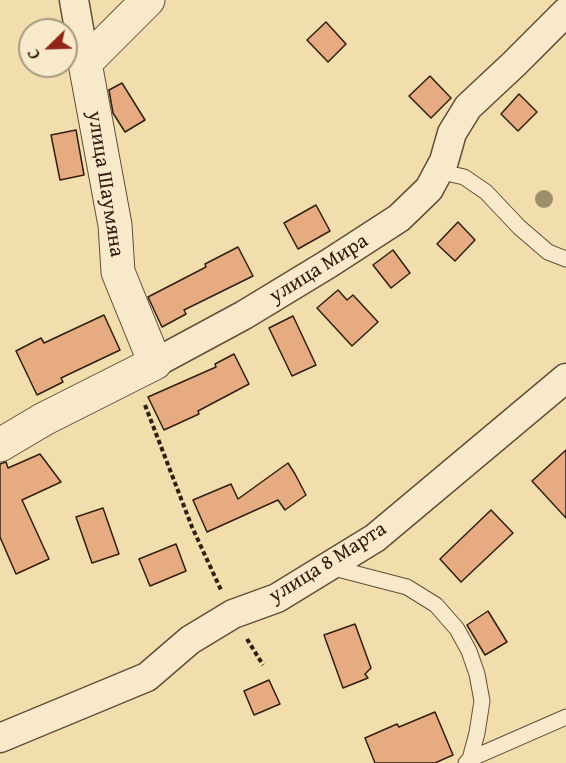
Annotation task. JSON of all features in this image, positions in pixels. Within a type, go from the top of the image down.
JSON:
[{"type":"street","name":"улица Шаумяна","points":[[74,0],[114,225],[118,272],[155,363]]},
{"type":"street","points":[[86,63],[148,0]]},
{"type":"street","name":"улица Мира","points":[[0,445],[44,419],[244,315],[399,218],[429,189],[444,161],[452,133],[468,107],[566,12]]},
{"type":"street","name":"улица 8 Марта","points":[[0,738],[147,677],[190,640],[233,614],[277,598],[375,538],[566,378]]},
{"type":"lane","points":[[438,171],[464,177],[486,192],[566,271]]},
{"type":"lane","points":[[548,252],[566,259]]},
{"type":"lane","points":[[328,567],[407,587],[436,605],[457,629],[469,651],[477,674],[482,701],[477,733],[468,761]]},
{"type":"lane","points":[[468,761],[566,717]]},
{"type":"path","points":[[145,405],[214,578],[263,665]]},
{"type":"building","points":[[326,22],[346,44],[328,62],[307,40]]},
{"type":"building","points":[[430,76],[451,98],[431,118],[409,96]]},
{"type":"building","points":[[122,83],[145,120],[125,132],[113,113],[109,90]]},
{"type":"building","points":[[519,94],[537,112],[518,131],[501,114]]},
{"type":"building","points":[[76,130],[84,175],[60,180],[51,135]]},
{"type":"building","points":[[316,205],[330,231],[298,249],[284,223]]},
{"type":"building","points":[[458,222],[475,240],[455,261],[437,244]]},
{"type":"building","points":[[238,247],[253,276],[184,310],[186,314],[162,327],[148,297],[206,267],[205,264]]},
{"type":"building","points":[[393,250],[410,273],[391,288],[373,265]]},
{"type":"building","points":[[338,290],[347,300],[353,295],[378,322],[352,346],[317,308]]},
{"type":"building","points":[[104,315],[120,350],[61,378],[63,382],[37,395],[16,351],[41,338],[44,343]]},
{"type":"building","points":[[293,316],[316,365],[292,376],[269,328]]},
{"type":"building","points":[[234,354],[249,384],[198,411],[199,414],[164,430],[148,397],[216,367],[215,364]]},
{"type":"building","points":[[566,450],[566,518],[532,481]]},
{"type":"building","points":[[40,454],[61,482],[22,500],[49,559],[16,574],[0,537],[0,464],[6,462],[8,468]]},
{"type":"building","points":[[288,463],[306,495],[285,510],[278,500],[207,532],[193,500],[231,484],[238,499]]},
{"type":"building","points":[[103,508],[119,554],[92,563],[76,517]]},
{"type":"building","points":[[491,510],[513,533],[461,582],[440,559]]},
{"type":"building","points":[[176,544],[186,571],[150,586],[139,559]]},
{"type":"building","points":[[488,611],[507,642],[485,655],[467,625]]},
{"type":"building","points":[[355,624],[371,668],[365,674],[368,678],[343,688],[324,635]]},
{"type":"building","points":[[269,680],[280,704],[254,715],[244,691]]},
{"type":"building","points":[[435,712],[453,755],[435,763],[375,763],[365,738],[397,724],[399,727]]}]
